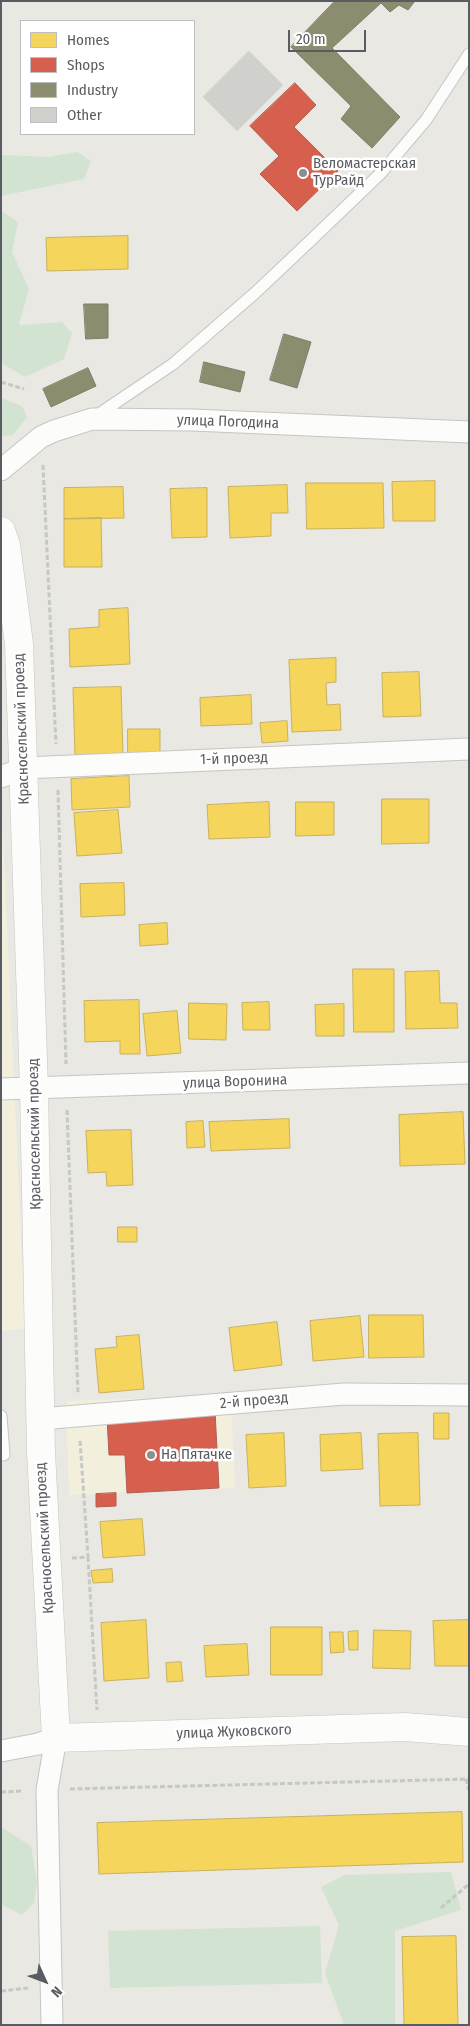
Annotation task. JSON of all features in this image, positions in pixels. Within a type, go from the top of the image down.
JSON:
[{"type":"street","name":"улица Погодина","points":[[1,470],[41,437],[92,419],[193,420],[469,432]]},
{"type":"street","name":"Красносельский проезд","points":[[1,531],[6,545],[19,644],[12,772],[34,1089],[40,1419],[56,1738]]},
{"type":"street","name":"1-й проезд","points":[[12,772],[58,767],[469,749]]},
{"type":"street","name":"улица Воронина","points":[[1,1090],[469,1073]]},
{"type":"street","name":"2-й проезд","points":[[40,1419],[344,1394],[469,1395]]},
{"type":"street","name":"улица Жуковского","points":[[1,1751],[38,1744],[56,1738],[405,1727],[469,1732]]},
{"type":"street","points":[[52,2025],[47,1790],[56,1738]]},
{"type":"lane","points":[[92,419],[173,364],[255,293],[381,173],[426,120],[469,54]]},
{"type":"lane","points":[[1,1416],[4,1455]]},
{"type":"path","points":[[1,382],[24,389]]},
{"type":"path","points":[[41,437],[58,767],[66,1087],[79,1416],[98,1710]]},
{"type":"path","points":[[68,1559],[88,1557]]},
{"type":"path","points":[[1,1792],[467,1779],[469,1790]]},
{"type":"path","points":[[441,1908],[469,1884]]},
{"type":"shaded area","points":[[1,792],[25,1329],[1,1331]]},
{"type":"shaded area","points":[[231,1395],[235,1488],[69,1495],[66,1401]]},
{"type":"green space","points":[[77,152],[91,161],[84,179],[1,196],[1,155],[48,157]]},
{"type":"green space","points":[[1,211],[18,222],[12,252],[29,289],[19,325],[62,322],[72,333],[64,359],[25,377],[3,364],[1,358]]},
{"type":"green space","points":[[1,398],[22,406],[27,417],[13,435],[1,437]]},
{"type":"green space","points":[[1,1827],[31,1846],[37,1882],[34,1903],[22,1915],[1,1904]]},
{"type":"green space","points":[[451,1872],[461,1910],[395,1931],[395,2025],[344,2025],[325,1973],[339,1925],[321,1887],[345,1875]]},
{"type":"green space","points":[[320,1926],[322,1983],[110,1988],[108,1931]]},
{"type":"building: Homes","points":[[128,236],[128,269],[47,271],[46,238]]},
{"type":"building: Homes","points":[[435,481],[435,521],[393,521],[392,482]]},
{"type":"building: Homes","points":[[306,483],[383,483],[384,528],[307,529]]},
{"type":"building: Homes","points":[[287,485],[288,513],[271,513],[271,536],[230,538],[228,487]]},
{"type":"building: Homes","points":[[123,487],[124,518],[64,519],[64,488]]},
{"type":"building: Homes","points":[[207,488],[207,537],[172,538],[170,489]]},
{"type":"building: Homes","points":[[101,518],[102,567],[64,567],[64,519]]},
{"type":"building: Homes","points":[[128,608],[130,664],[70,667],[69,629],[99,627],[99,610]]},
{"type":"building: Homes","points":[[336,658],[336,682],[326,683],[327,705],[340,704],[341,730],[292,732],[289,660]]},
{"type":"building: Homes","points":[[419,672],[421,716],[383,717],[382,673]]},
{"type":"building: Homes","points":[[121,687],[123,754],[75,755],[73,688]]},
{"type":"building: Homes","points":[[251,695],[252,724],[201,726],[200,698]]},
{"type":"building: Homes","points":[[287,721],[288,741],[262,743],[260,723]]},
{"type":"building: Homes","points":[[128,729],[160,729],[160,755],[128,755]]},
{"type":"building: Homes","points":[[129,776],[130,807],[72,810],[71,779]]},
{"type":"building: Homes","points":[[382,799],[429,799],[429,843],[382,844]]},
{"type":"building: Homes","points":[[269,802],[270,837],[209,839],[207,805]]},
{"type":"building: Homes","points":[[296,802],[334,802],[334,835],[296,836]]},
{"type":"building: Homes","points":[[118,810],[122,853],[77,856],[74,813]]},
{"type":"building: Homes","points":[[124,883],[125,915],[81,917],[80,884]]},
{"type":"building: Homes","points":[[167,923],[168,944],[140,946],[139,925]]},
{"type":"building: Homes","points":[[353,969],[394,969],[394,1032],[354,1032]]},
{"type":"building: Homes","points":[[439,971],[440,1003],[457,1003],[458,1028],[406,1029],[405,972]]},
{"type":"building: Homes","points":[[139,1000],[140,1054],[120,1054],[120,1041],[85,1042],[84,1001]]},
{"type":"building: Homes","points":[[269,1002],[270,1030],[243,1030],[242,1003]]},
{"type":"building: Homes","points":[[189,1003],[227,1004],[226,1040],[189,1039]]},
{"type":"building: Homes","points":[[344,1004],[344,1036],[316,1036],[315,1005]]},
{"type":"building: Homes","points":[[177,1011],[181,1053],[147,1056],[143,1014]]},
{"type":"building: Homes","points":[[463,1112],[465,1164],[400,1166],[399,1115]]},
{"type":"building: Homes","points":[[289,1119],[290,1148],[211,1151],[209,1122]]},
{"type":"building: Homes","points":[[203,1121],[205,1147],[187,1148],[186,1122]]},
{"type":"building: Homes","points":[[131,1130],[133,1185],[107,1186],[106,1172],[88,1173],[86,1131]]},
{"type":"building: Homes","points":[[118,1227],[137,1227],[137,1242],[118,1242]]},
{"type":"building: Homes","points":[[369,1315],[423,1315],[424,1357],[369,1358]]},
{"type":"building: Homes","points":[[360,1316],[364,1357],[313,1361],[310,1321]]},
{"type":"building: Homes","points":[[277,1322],[282,1365],[234,1371],[229,1328]]},
{"type":"building: Homes","points":[[139,1335],[144,1389],[99,1393],[95,1349],[117,1347],[116,1337]]},
{"type":"building: Homes","points":[[434,1413],[449,1413],[449,1439],[434,1439]]},
{"type":"building: Homes","points":[[284,1433],[286,1486],[249,1488],[246,1435]]},
{"type":"building: Homes","points":[[361,1433],[363,1469],[321,1471],[320,1435]]},
{"type":"building: Homes","points":[[418,1433],[420,1505],[380,1506],[378,1434]]},
{"type":"building: Homes","points":[[142,1519],[145,1555],[103,1558],[100,1522]]},
{"type":"building: Homes","points":[[112,1569],[113,1582],[93,1583],[91,1571]]},
{"type":"building: Homes","points":[[146,1620],[149,1678],[104,1681],[101,1623]]},
{"type":"building: Homes","points":[[469,1620],[469,1666],[435,1666],[433,1621]]},
{"type":"building: Homes","points":[[271,1627],[322,1627],[322,1675],[271,1675]]},
{"type":"building: Homes","points":[[374,1630],[411,1631],[410,1669],[373,1668]]},
{"type":"building: Homes","points":[[358,1631],[358,1650],[349,1650],[348,1632]]},
{"type":"building: Homes","points":[[330,1632],[343,1632],[344,1652],[331,1653]]},
{"type":"building: Homes","points":[[247,1644],[249,1675],[206,1677],[204,1646]]},
{"type":"building: Homes","points":[[181,1662],[183,1681],[167,1682],[166,1663]]},
{"type":"building: Homes","points":[[462,1812],[463,1862],[99,1874],[97,1823]]},
{"type":"building: Homes","points":[[456,1936],[458,2025],[404,2025],[402,1937]]},
{"type":"building: Shops","points":[[295,83],[316,105],[294,127],[338,171],[297,211],[260,174],[279,156],[250,126]]},
{"type":"building: Shops","points":[[215,1411],[219,1488],[127,1493],[125,1455],[109,1455],[107,1417]]},
{"type":"building: Shops","points":[[116,1493],[116,1506],[96,1507],[96,1494]]},
{"type":"building: Industry","points":[[335,1],[415,1],[408,10],[399,5],[390,12],[381,3],[332,48],[400,117],[372,148],[341,119],[351,106],[291,47]]},
{"type":"building: Industry","points":[[84,304],[108,304],[108,338],[86,339]]},
{"type":"building: Industry","points":[[284,334],[311,342],[297,388],[270,380]]},
{"type":"building: Industry","points":[[204,362],[245,372],[240,392],[200,382]]},
{"type":"building: Industry","points":[[88,368],[96,386],[51,407],[43,389]]},
{"type":"building: Other","points":[[249,51],[283,85],[237,131],[203,97]]},
{"type":"place","name":"Веломастерская ТурРайд","points":[[303,173]]},
{"type":"place","name":"На Пятачке","points":[[151,1455]]}]
